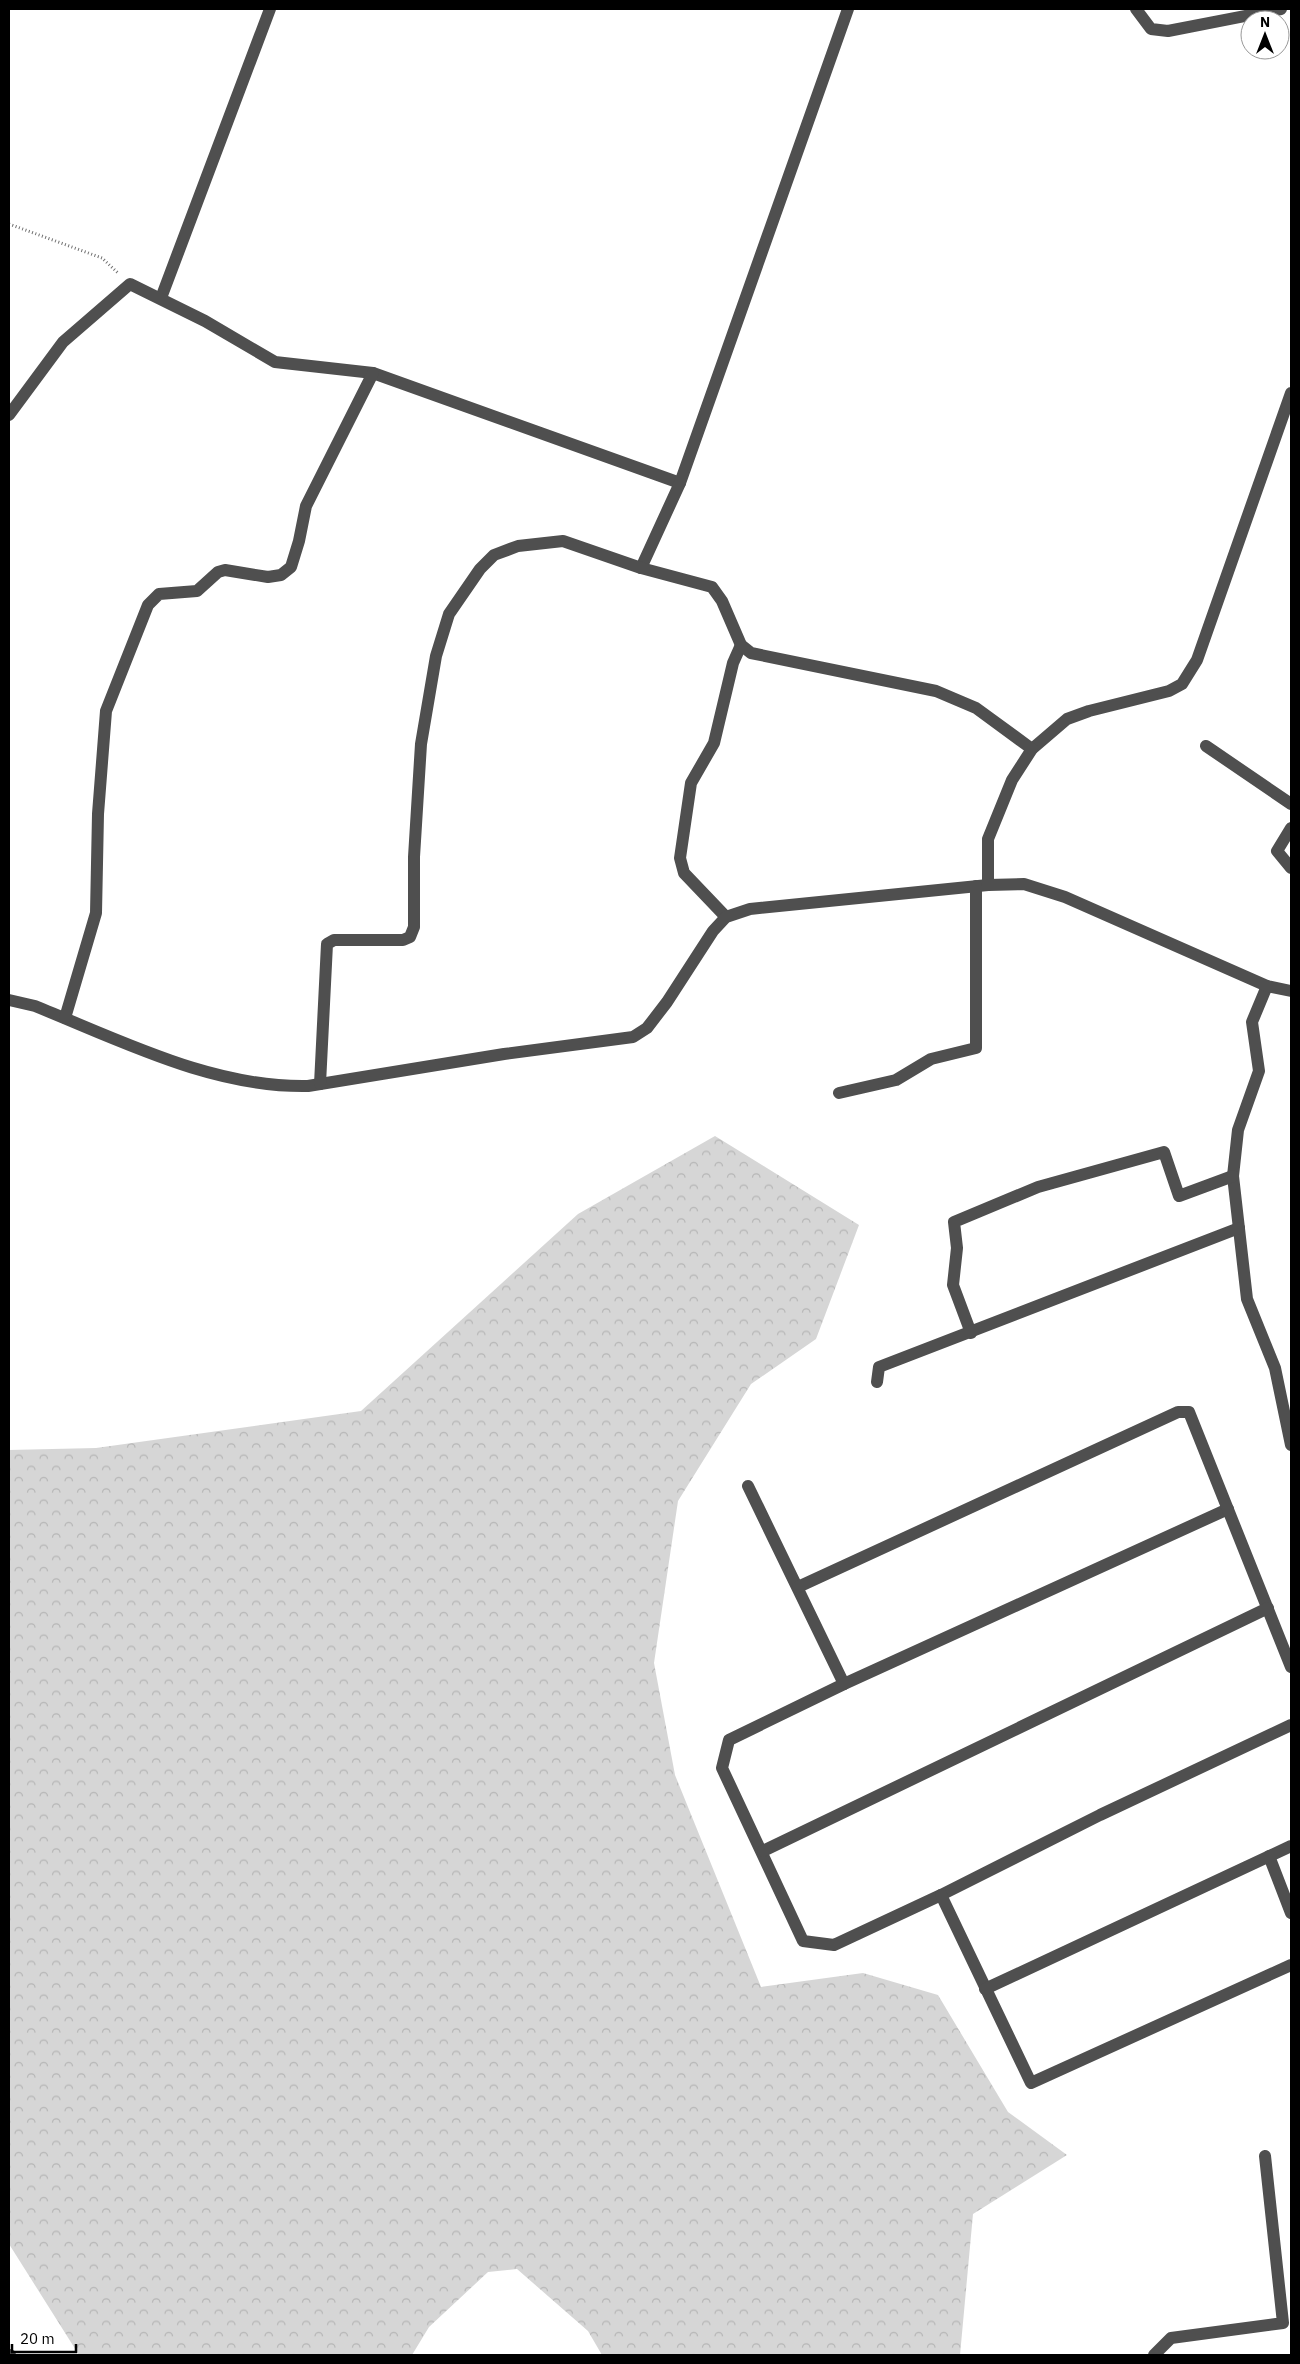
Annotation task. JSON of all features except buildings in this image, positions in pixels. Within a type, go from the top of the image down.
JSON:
[{"type":"street","points":[[161,298],[270,9]]},
{"type":"street","points":[[641,568],[680,483],[848,9]]},
{"type":"street","points":[[1136,9],[1151,29],[1168,31],[1281,9]]},
{"type":"street","points":[[9,415],[63,342],[130,284],[161,298],[274,362],[373,373],[680,483]]},
{"type":"street","points":[[66,1018],[96,913],[98,814],[106,711],[148,605],[159,594],[197,591],[218,572],[225,570],[268,577],[281,575],[290,567],[299,541],[306,506],[373,373]]},
{"type":"street","points":[[839,1093],[896,1080],[932,1059],[976,1048],[982,886],[988,839],[1012,780],[1032,749],[1067,719],[1089,711],[1169,691],[1182,684],[1197,660],[1291,393]]},
{"type":"street","points":[[320,1084],[327,944],[334,940],[403,940],[410,937],[414,927],[414,857],[421,744],[436,656],[449,614],[480,569],[494,555],[518,546],[563,541],[641,568],[712,587],[722,601],[741,645],[751,653],[936,691],[976,708],[1032,749]]},
{"type":"street","points":[[726,917],[684,873],[680,858],[691,783],[714,743],[733,664],[741,645]]},
{"type":"street","points":[[1206,746],[1291,804]]},
{"type":"street","points":[[1291,828],[1276,851],[1291,868]]},
{"type":"street","points":[[9,1000],[35,1006],[188,1066],[243,1080],[277,1086],[320,1084],[504,1054],[633,1037],[647,1028],[667,1002],[713,930],[726,917],[750,909],[982,886],[1024,884],[1065,897],[1267,986],[1291,991]]},
{"type":"street","points":[[1267,986],[1252,1022],[1259,1071],[1238,1130],[1233,1176],[1248,1299],[1275,1368],[1291,1446]]},
{"type":"street","points":[[971,1332],[953,1285],[957,1248],[954,1222],[1038,1187],[1164,1152],[1179,1196],[1233,1176]]},
{"type":"street","points":[[877,1382],[880,1366],[1239,1228]]},
{"type":"street","points":[[798,1587],[1178,1412],[1189,1412],[1291,1668]]},
{"type":"street","points":[[748,1486],[844,1684]]},
{"type":"street","points":[[1228,1509],[844,1684],[729,1740],[722,1768],[763,1851],[803,1941],[834,1944],[941,1895],[1100,1814],[1291,1725]]},
{"type":"street","points":[[763,1851],[1268,1608]]},
{"type":"street","points":[[985,1989],[1291,1846]]},
{"type":"street","points":[[1269,1856],[1291,1913]]},
{"type":"street","points":[[941,1895],[1031,2083],[1291,1965]]},
{"type":"street","points":[[1154,2355],[1171,2338],[1284,2323],[1265,2156]]},
{"type":"path","points":[[9,224],[102,258],[130,284]]},
{"type":"green space","points":[[715,1136],[859,1225],[816,1339],[751,1384],[678,1501],[654,1663],[675,1775],[761,1987],[863,1973],[938,1995],[1008,2112],[1067,2155],[973,2214],[960,2355],[602,2355],[588,2331],[517,2269],[488,2272],[429,2327],[412,2355],[79,2355],[9,2244],[9,1450],[96,1448],[361,1411],[578,1214]]}]
